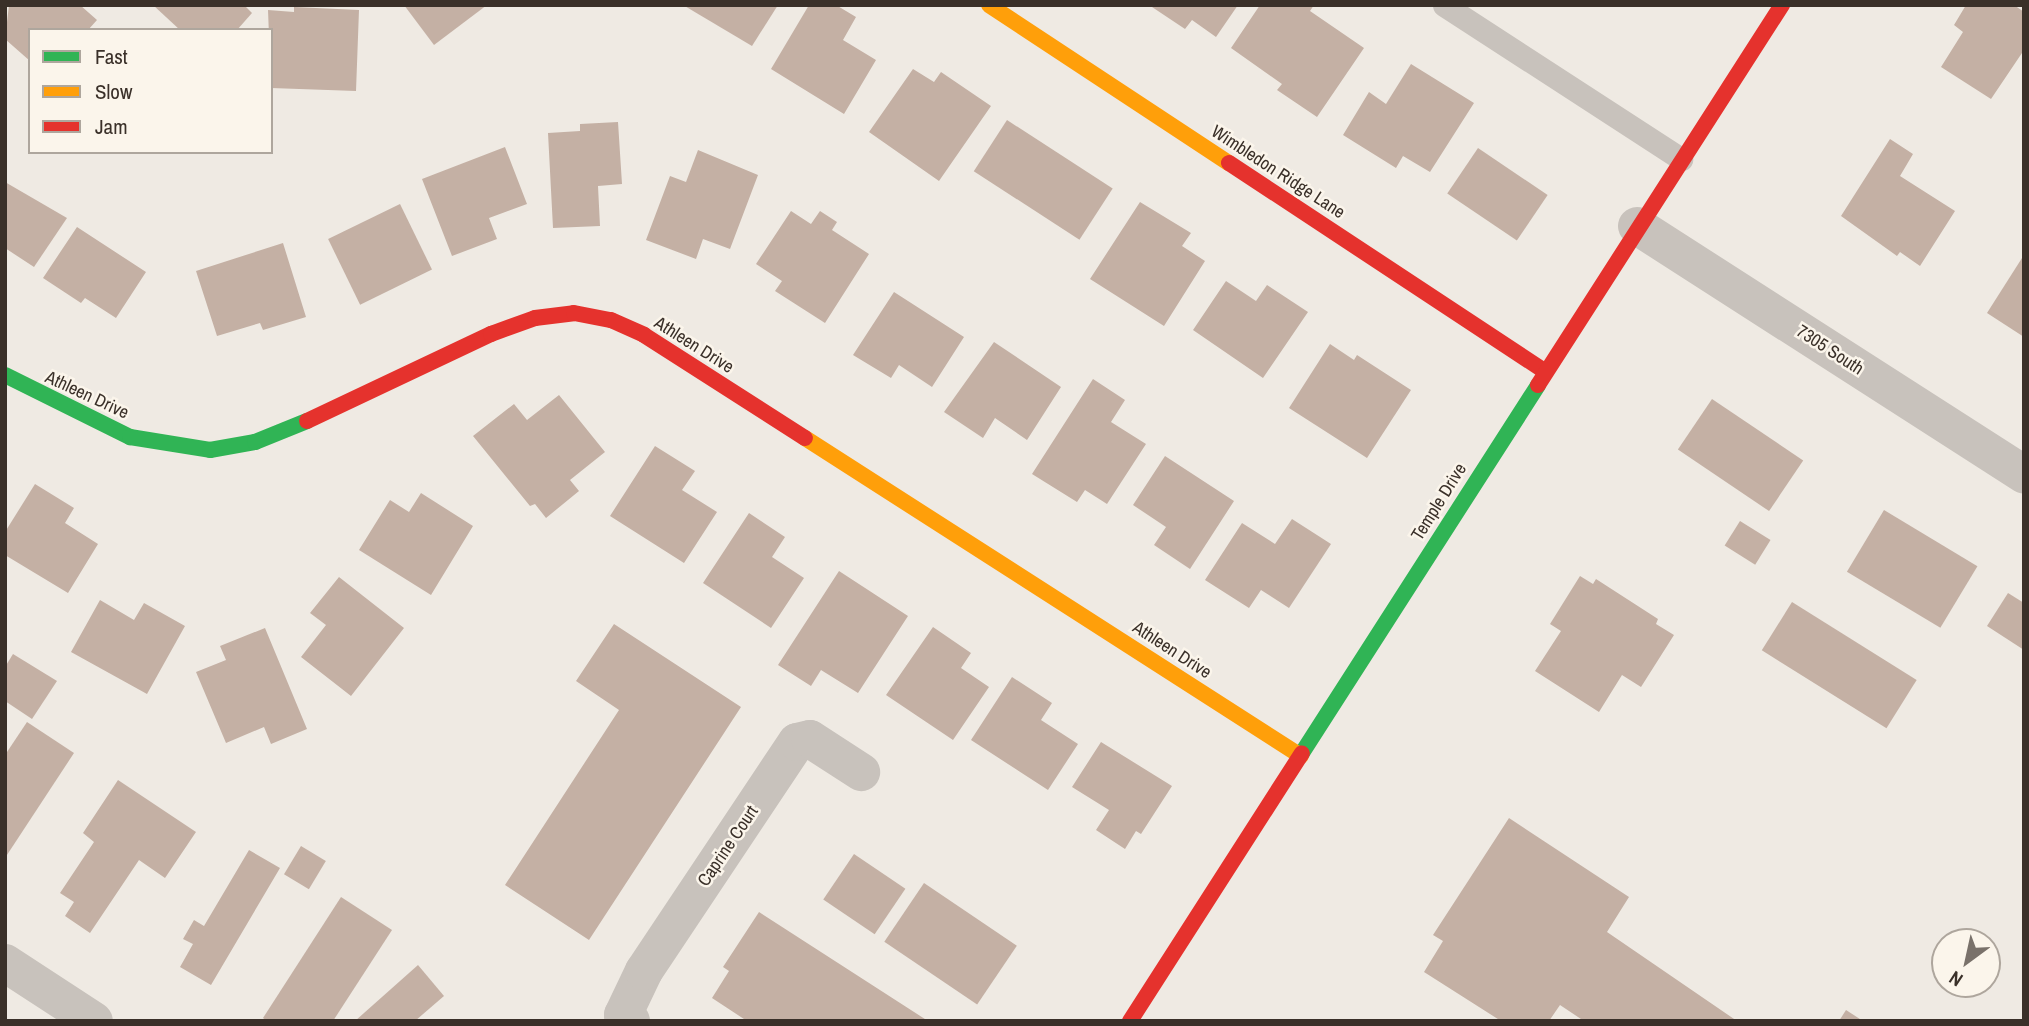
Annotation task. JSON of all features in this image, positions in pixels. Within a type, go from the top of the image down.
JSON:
[{"type":"street","name":"Wimbledon Ridge Lane","points":[[989,5],[1545,371]]},
{"type":"street","name":"Temple Drive","points":[[1130,1021],[1637,226],[1782,5]]},
{"type":"street","name":"7305 South","points":[[1637,226],[2024,474]]},
{"type":"street","name":"Athleen Drive","points":[[5,375],[130,437],[210,450],[266,438],[491,334],[535,318],[574,313],[611,320],[656,342],[1301,756]]},
{"type":"street","name":"Caprine Court","points":[[627,1018],[644,971],[797,742],[810,739],[861,772]]},
{"type":"street","points":[[5,963],[94,1021]]},
{"type":"lane","points":[[1444,5],[1681,159]]},
{"type":"building","points":[[9,5],[80,5],[97,20],[90,28],[28,28],[28,59],[5,39]]},
{"type":"building","points":[[153,5],[244,5],[252,13],[239,28],[178,28]]},
{"type":"building","points":[[404,5],[487,5],[434,45]]},
{"type":"building","points":[[683,5],[778,5],[752,46]]},
{"type":"building","points":[[809,5],[836,5],[856,17],[843,40],[876,60],[844,114],[771,69]]},
{"type":"building","points":[[1149,5],[1238,5],[1216,37],[1192,20],[1185,29]]},
{"type":"building","points":[[1260,5],[1314,5],[1310,11],[1364,48],[1317,117],[1277,90],[1282,84],[1231,48]]},
{"type":"building","points":[[1966,5],[2014,5],[2024,12],[2024,50],[1991,99],[1941,67],[1963,32],[1954,25]]},
{"type":"building","points":[[294,7],[359,10],[356,91],[273,88],[273,28],[269,28],[268,10],[294,12]]},
{"type":"building","points":[[1411,64],[1474,103],[1430,172],[1403,156],[1396,168],[1343,135],[1369,92],[1386,104]]},
{"type":"building","points":[[913,69],[934,82],[941,72],[991,106],[939,181],[869,132]]},
{"type":"building","points":[[1007,120],[1113,189],[1079,240],[974,171]]},
{"type":"building","points":[[618,122],[622,184],[598,186],[600,226],[553,228],[548,133],[580,131],[580,124]]},
{"type":"building","points":[[1890,139],[1913,154],[1900,176],[1955,211],[1920,266],[1900,252],[1897,256],[1841,216]]},
{"type":"building","points":[[505,147],[527,204],[489,218],[497,239],[452,256],[422,179]]},
{"type":"building","points":[[1478,148],[1548,195],[1517,241],[1447,194]]},
{"type":"building","points":[[698,150],[758,175],[730,249],[703,239],[696,259],[646,240],[670,176],[686,182]]},
{"type":"building","points":[[5,182],[67,218],[34,267],[5,248]]},
{"type":"building","points":[[1140,202],[1191,233],[1182,246],[1205,261],[1164,326],[1090,279]]},
{"type":"building","points":[[400,204],[432,270],[360,305],[328,239]]},
{"type":"building","points":[[791,211],[811,224],[820,211],[837,222],[832,230],[869,254],[825,323],[775,291],[782,281],[756,264]]},
{"type":"building","points":[[77,227],[146,272],[116,318],[85,298],[81,303],[43,278]]},
{"type":"building","points":[[283,243],[306,317],[263,330],[260,323],[217,336],[196,271]]},
{"type":"building","points":[[2022,258],[2024,259],[2024,337],[1987,313]]},
{"type":"building","points":[[1226,281],[1256,301],[1267,285],[1308,312],[1263,378],[1193,330]]},
{"type":"building","points":[[894,292],[964,337],[932,387],[899,365],[891,378],[853,355]]},
{"type":"building","points":[[994,342],[1061,387],[1027,440],[995,418],[983,438],[944,412]]},
{"type":"building","points":[[1330,344],[1354,360],[1357,355],[1411,390],[1367,458],[1289,408]]},
{"type":"building","points":[[1093,379],[1125,400],[1111,422],[1146,444],[1107,504],[1085,490],[1077,502],[1032,474]]},
{"type":"building","points":[[559,395],[605,452],[570,480],[579,491],[546,518],[535,504],[530,506],[473,436],[514,404],[527,420]]},
{"type":"building","points":[[1712,399],[1803,461],[1769,511],[1678,450]]},
{"type":"building","points":[[655,446],[695,471],[682,490],[717,512],[684,563],[610,516]]},
{"type":"building","points":[[1165,456],[1234,501],[1190,569],[1154,545],[1166,527],[1133,505]]},
{"type":"building","points":[[35,484],[74,508],[65,523],[98,544],[68,593],[5,555],[5,532]]},
{"type":"building","points":[[421,493],[473,526],[431,595],[359,550],[390,500],[409,512]]},
{"type":"building","points":[[1884,510],[1977,566],[1940,628],[1847,572]]},
{"type":"building","points":[[749,513],[785,537],[772,557],[804,578],[771,628],[703,583]]},
{"type":"building","points":[[1292,519],[1331,544],[1289,608],[1261,590],[1249,608],[1205,580],[1242,523],[1275,544]]},
{"type":"building","points":[[1740,521],[1771,540],[1755,565],[1725,546]]},
{"type":"building","points":[[839,571],[908,616],[858,693],[821,670],[811,686],[778,665]]},
{"type":"building","points":[[1580,576],[1593,584],[1596,579],[1658,619],[1656,624],[1674,635],[1641,687],[1622,675],[1599,712],[1535,671],[1561,631],[1550,624]]},
{"type":"building","points":[[339,577],[404,628],[351,696],[301,657],[326,625],[310,613]]},
{"type":"building","points":[[2008,593],[2024,603],[2024,650],[1987,626]]},
{"type":"building","points":[[100,600],[134,620],[144,603],[185,626],[147,694],[71,652]]},
{"type":"building","points":[[1792,602],[1917,680],[1886,728],[1762,650]]},
{"type":"building","points":[[614,624],[741,707],[589,940],[505,885],[619,710],[576,681]]},
{"type":"building","points":[[933,627],[971,653],[961,668],[989,687],[953,740],[886,695]]},
{"type":"building","points":[[265,628],[307,729],[271,744],[264,727],[226,743],[196,672],[226,660],[220,646]]},
{"type":"building","points":[[13,654],[57,681],[32,719],[5,701],[5,667]]},
{"type":"building","points":[[1012,677],[1052,703],[1041,720],[1078,744],[1048,790],[971,740]]},
{"type":"building","points":[[27,722],[74,753],[5,858],[5,755]]},
{"type":"building","points":[[1101,742],[1172,786],[1141,834],[1136,831],[1125,849],[1096,830],[1109,810],[1072,787]]},
{"type":"building","points":[[118,780],[196,832],[165,878],[139,860],[90,933],[65,916],[74,902],[60,893],[94,842],[83,833]]},
{"type":"building","points":[[1509,818],[1629,897],[1607,932],[1737,1021],[1584,1021],[1560,1005],[1549,1021],[1501,1021],[1424,972],[1443,941],[1433,935]]},
{"type":"building","points":[[301,846],[326,861],[309,889],[284,874]]},
{"type":"building","points":[[249,850],[280,868],[211,985],[180,967],[193,944],[183,939],[194,920],[204,926]]},
{"type":"building","points":[[854,854],[905,889],[875,934],[823,900]]},
{"type":"building","points":[[924,883],[1017,946],[977,1004],[884,942]]},
{"type":"building","points":[[341,897],[392,930],[333,1021],[267,1021],[263,1018]]},
{"type":"building","points":[[759,912],[928,1021],[747,1021],[712,998],[729,971],[723,967]]},
{"type":"building","points":[[418,965],[444,996],[415,1021],[355,1021]]},
{"type":"building","points":[[1846,1010],[1863,1021],[1839,1021]]},
{"type":"traffic: fast","points":[[5,375],[130,437],[210,450],[255,442],[307,421]]},
{"type":"traffic: fast","points":[[1302,753],[1538,385]]},
{"type":"traffic: slow","points":[[989,5],[1229,163]]},
{"type":"traffic: slow","points":[[805,438],[1301,756]]},
{"type":"traffic: jam","points":[[1538,385],[1782,5]]},
{"type":"traffic: jam","points":[[1229,163],[1545,371]]},
{"type":"traffic: jam","points":[[307,421],[491,334],[535,318],[574,313],[611,320],[644,335],[805,438]]},
{"type":"traffic: jam","points":[[1130,1021],[1302,753]]}]
